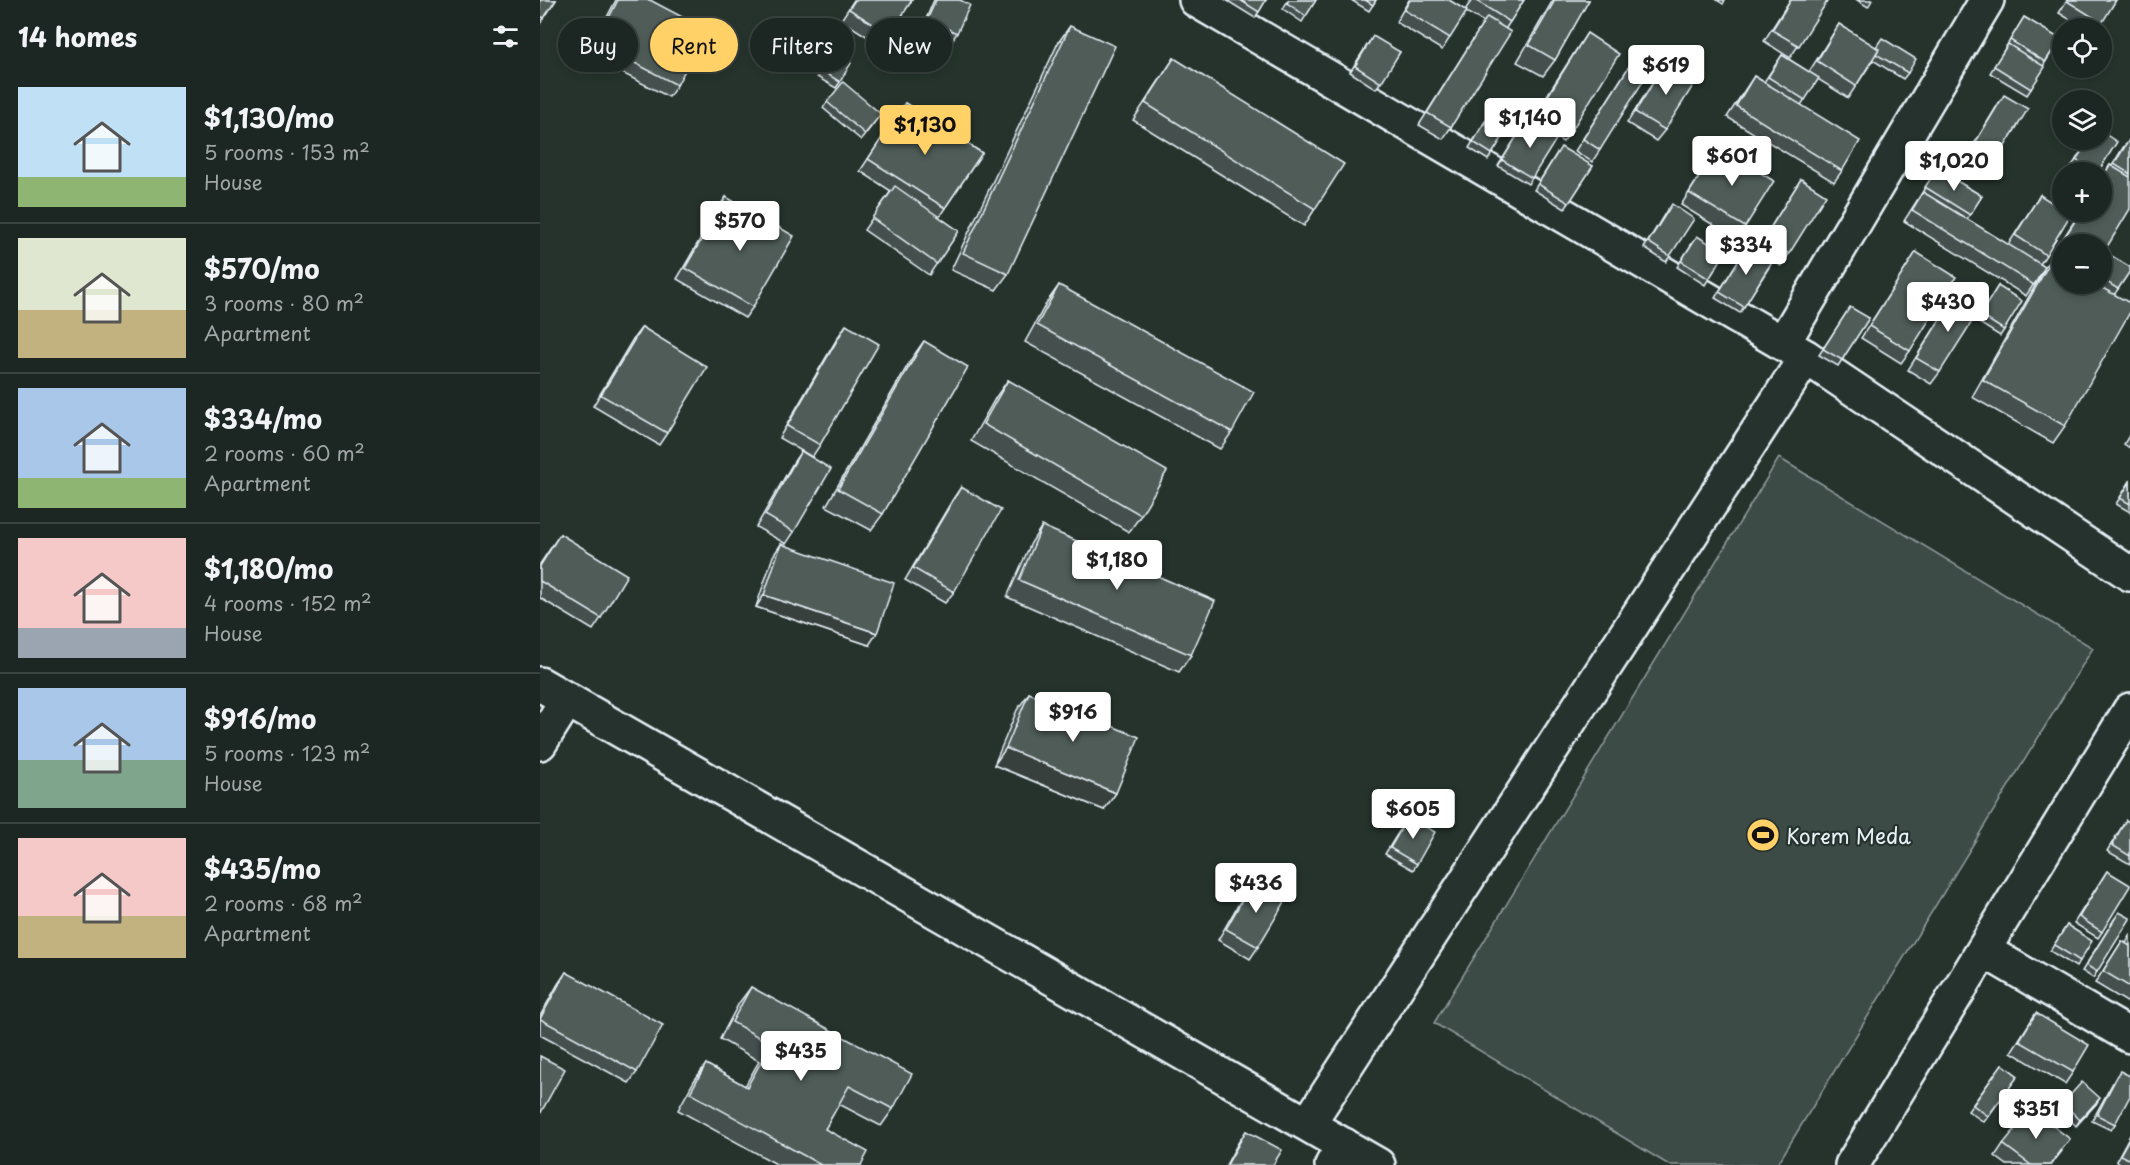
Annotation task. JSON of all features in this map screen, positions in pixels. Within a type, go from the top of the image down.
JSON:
[{"type":"street","points":[[1196,0],[1794,350],[2130,574]]},
{"type":"street","points":[[1308,1124],[1794,350],[1986,0]]},
{"type":"street","points":[[540,743],[553,692],[1308,1124],[1338,1155],[1378,1165]]},
{"type":"street","points":[[1852,1165],[1985,951],[2130,710]]},
{"type":"street","points":[[1985,951],[2130,1036]]},
{"type":"shaded area","name":"Korem Meda","points":[[1779,458],[2093,648],[1777,1165],[1669,1165],[1434,1023]]},
{"type":"building","points":[[540,0],[556,0],[544,18],[540,16]]},
{"type":"building","points":[[618,0],[650,0],[684,18],[650,18],[650,71],[638,65],[638,18],[609,18]]},
{"type":"building","points":[[855,0],[912,0],[901,18],[866,20],[849,9]]},
{"type":"building","points":[[936,0],[960,0],[970,5],[957,33],[952,31],[952,18],[928,18]]},
{"type":"building","points":[[1240,0],[1266,0],[1259,12]]},
{"type":"building","points":[[1289,0],[1316,0],[1306,16],[1287,3]]},
{"type":"building","points":[[1365,0],[1376,0],[1373,5]]},
{"type":"building","points":[[1410,0],[1449,0],[1467,11],[1450,38],[1404,10]]},
{"type":"building","points":[[1475,0],[1524,0],[1510,22]]},
{"type":"building","points":[[1555,0],[1589,0],[1555,60],[1529,45]]},
{"type":"building","points":[[1791,0],[1828,0],[1799,46],[1772,30]]},
{"type":"building","points":[[2116,0],[2105,18],[2094,18],[2067,1]]},
{"type":"building","points":[[1487,17],[1511,32],[1451,127],[1427,113]]},
{"type":"building","points":[[2024,17],[2052,34],[2052,51],[2045,62],[2010,40]]},
{"type":"building","points":[[1839,24],[1879,49],[1856,86],[1817,61]]},
{"type":"building","points":[[1070,26],[1115,46],[1008,274],[963,253]]},
{"type":"building","points":[[1587,33],[1619,54],[1572,130],[1539,110]]},
{"type":"building","points":[[1373,36],[1400,52],[1381,83],[1355,66]]},
{"type":"building","points":[[1882,38],[1916,59],[1908,73],[1876,54],[1879,49],[1876,47]]},
{"type":"building","points":[[2008,44],[2045,67],[2031,89],[1994,66]]},
{"type":"building","points":[[1782,55],[1819,78],[1805,100],[1768,77]]},
{"type":"building","points":[[1174,58],[1344,164],[1315,209],[1145,103]]},
{"type":"building","points":[[1666,62],[1696,81],[1665,130],[1635,112]]},
{"type":"building","points":[[1630,65],[1647,75],[1600,150],[1583,139]]},
{"type":"building","points":[[652,72],[684,72],[677,85]]},
{"type":"building","points":[[824,72],[846,72],[840,82]]},
{"type":"building","points":[[1754,76],[1860,141],[1842,171],[1736,106]]},
{"type":"building","points":[[843,82],[881,114],[865,134],[827,102]]},
{"type":"building","points":[[2004,95],[2028,109],[1995,162],[1972,148]]},
{"type":"building","points":[[905,103],[982,153],[945,208],[868,159]]},
{"type":"building","points":[[1490,115],[1509,127],[1492,154],[1473,142]]},
{"type":"building","points":[[1527,120],[1557,138],[1532,178],[1502,160]]},
{"type":"building","points":[[2112,139],[2117,142],[2112,150]]},
{"type":"building","points":[[2130,141],[2130,174],[2114,164]]},
{"type":"building","points":[[1561,147],[1593,166],[1569,203],[1538,184]]},
{"type":"building","points":[[1718,147],[1774,181],[1745,227],[1689,193]]},
{"type":"building","points":[[2082,150],[2112,150],[2104,162],[2076,160]]},
{"type":"building","points":[[2112,166],[2130,177],[2130,209],[2112,239],[2112,234],[2067,234],[2074,222],[2112,222]]},
{"type":"building","points":[[1937,169],[1982,196],[1970,215],[1925,187]]},
{"type":"building","points":[[1801,179],[1826,195],[1789,254],[1764,238]]},
{"type":"building","points":[[895,186],[959,231],[937,264],[872,218]]},
{"type":"building","points":[[1923,192],[2045,267],[2034,285],[1912,210]]},
{"type":"building","points":[[2040,195],[2052,203],[2052,222],[2066,222],[2059,234],[2052,234],[2052,245],[2046,255],[2015,235]]},
{"type":"building","points":[[726,197],[794,236],[753,307],[685,268]]},
{"type":"building","points":[[1672,204],[1694,219],[1670,256],[1648,242]]},
{"type":"building","points":[[1697,236],[1725,253],[1709,279],[1681,261]]},
{"type":"building","points":[[1748,245],[1773,260],[1744,307],[1719,292]]},
{"type":"building","points":[[1916,252],[1956,277],[1910,351],[1869,326]]},
{"type":"building","points":[[2112,256],[2130,267],[2130,271],[2118,289],[2112,285]]},
{"type":"building","points":[[2052,259],[2052,294],[2112,293],[2130,303],[2130,312],[2065,426],[1983,380]]},
{"type":"building","points":[[1059,285],[1254,392],[1232,432],[1037,325]]},
{"type":"building","points":[[1998,286],[2022,301],[2004,330],[1980,315]]},
{"type":"building","points":[[1956,294],[1980,309],[1940,372],[1916,358]]},
{"type":"building","points":[[1850,307],[1869,318],[1842,360],[1823,349]]},
{"type":"building","points":[[846,325],[879,344],[820,445],[787,426]]},
{"type":"building","points":[[642,327],[707,367],[667,433],[601,395]]},
{"type":"building","points":[[924,341],[968,367],[883,514],[838,489]]},
{"type":"building","points":[[1008,380],[1167,471],[1141,515],[983,424]]},
{"type":"building","points":[[801,451],[831,469],[794,532],[765,515]]},
{"type":"building","points":[[2130,482],[2130,504],[2120,498]]},
{"type":"building","points":[[961,487],[1001,510],[954,592],[913,568]]},
{"type":"building","points":[[1042,526],[1215,601],[1191,655],[1019,580]]},
{"type":"building","points":[[560,534],[627,575],[601,618],[540,581],[540,566]]},
{"type":"building","points":[[781,544],[894,583],[877,633],[764,595]]},
{"type":"building","points":[[1029,693],[1139,737],[1116,793],[1006,748]]},
{"type":"building","points":[[1408,817],[1435,832],[1417,864],[1390,848]]},
{"type":"building","points":[[2126,820],[2130,823],[2130,856],[2112,845]]},
{"type":"building","points":[[2107,871],[2130,886],[2102,932],[2079,917]]},
{"type":"building","points":[[1253,881],[1286,900],[1258,947],[1226,929]]},
{"type":"building","points":[[2119,912],[2130,919],[2097,972],[2086,965]]},
{"type":"building","points":[[2067,925],[2092,941],[2080,961],[2054,945]]},
{"type":"building","points":[[2122,941],[2130,946],[2130,987],[2103,971]]},
{"type":"building","points":[[566,972],[663,1025],[637,1072],[540,1019]]},
{"type":"building","points":[[751,987],[912,1074],[893,1109],[849,1086],[825,1129],[868,1152],[861,1165],[821,1165],[690,1093],[706,1064],[747,1087],[771,1044],[732,1022]]},
{"type":"building","points":[[2036,1013],[2089,1045],[2073,1072],[2019,1041]]},
{"type":"building","points":[[540,1056],[565,1069],[540,1114]]},
{"type":"building","points":[[2002,1064],[2018,1076],[1988,1116],[1973,1105]]},
{"type":"building","points":[[2120,1071],[2130,1076],[2130,1096],[2115,1124],[2097,1115]]},
{"type":"building","points":[[2082,1082],[2100,1098],[2080,1120],[2063,1103]]},
{"type":"building","points":[[2031,1109],[2070,1139],[2050,1165],[2031,1165],[2003,1144]]},
{"type":"building","points":[[1246,1131],[1282,1150],[1273,1165],[1227,1165]]},
{"type":"building","points":[[2130,1137],[2130,1160],[2120,1155]]},
{"type":"place","name":"Korem Meda","points":[[1763,835]]}]
